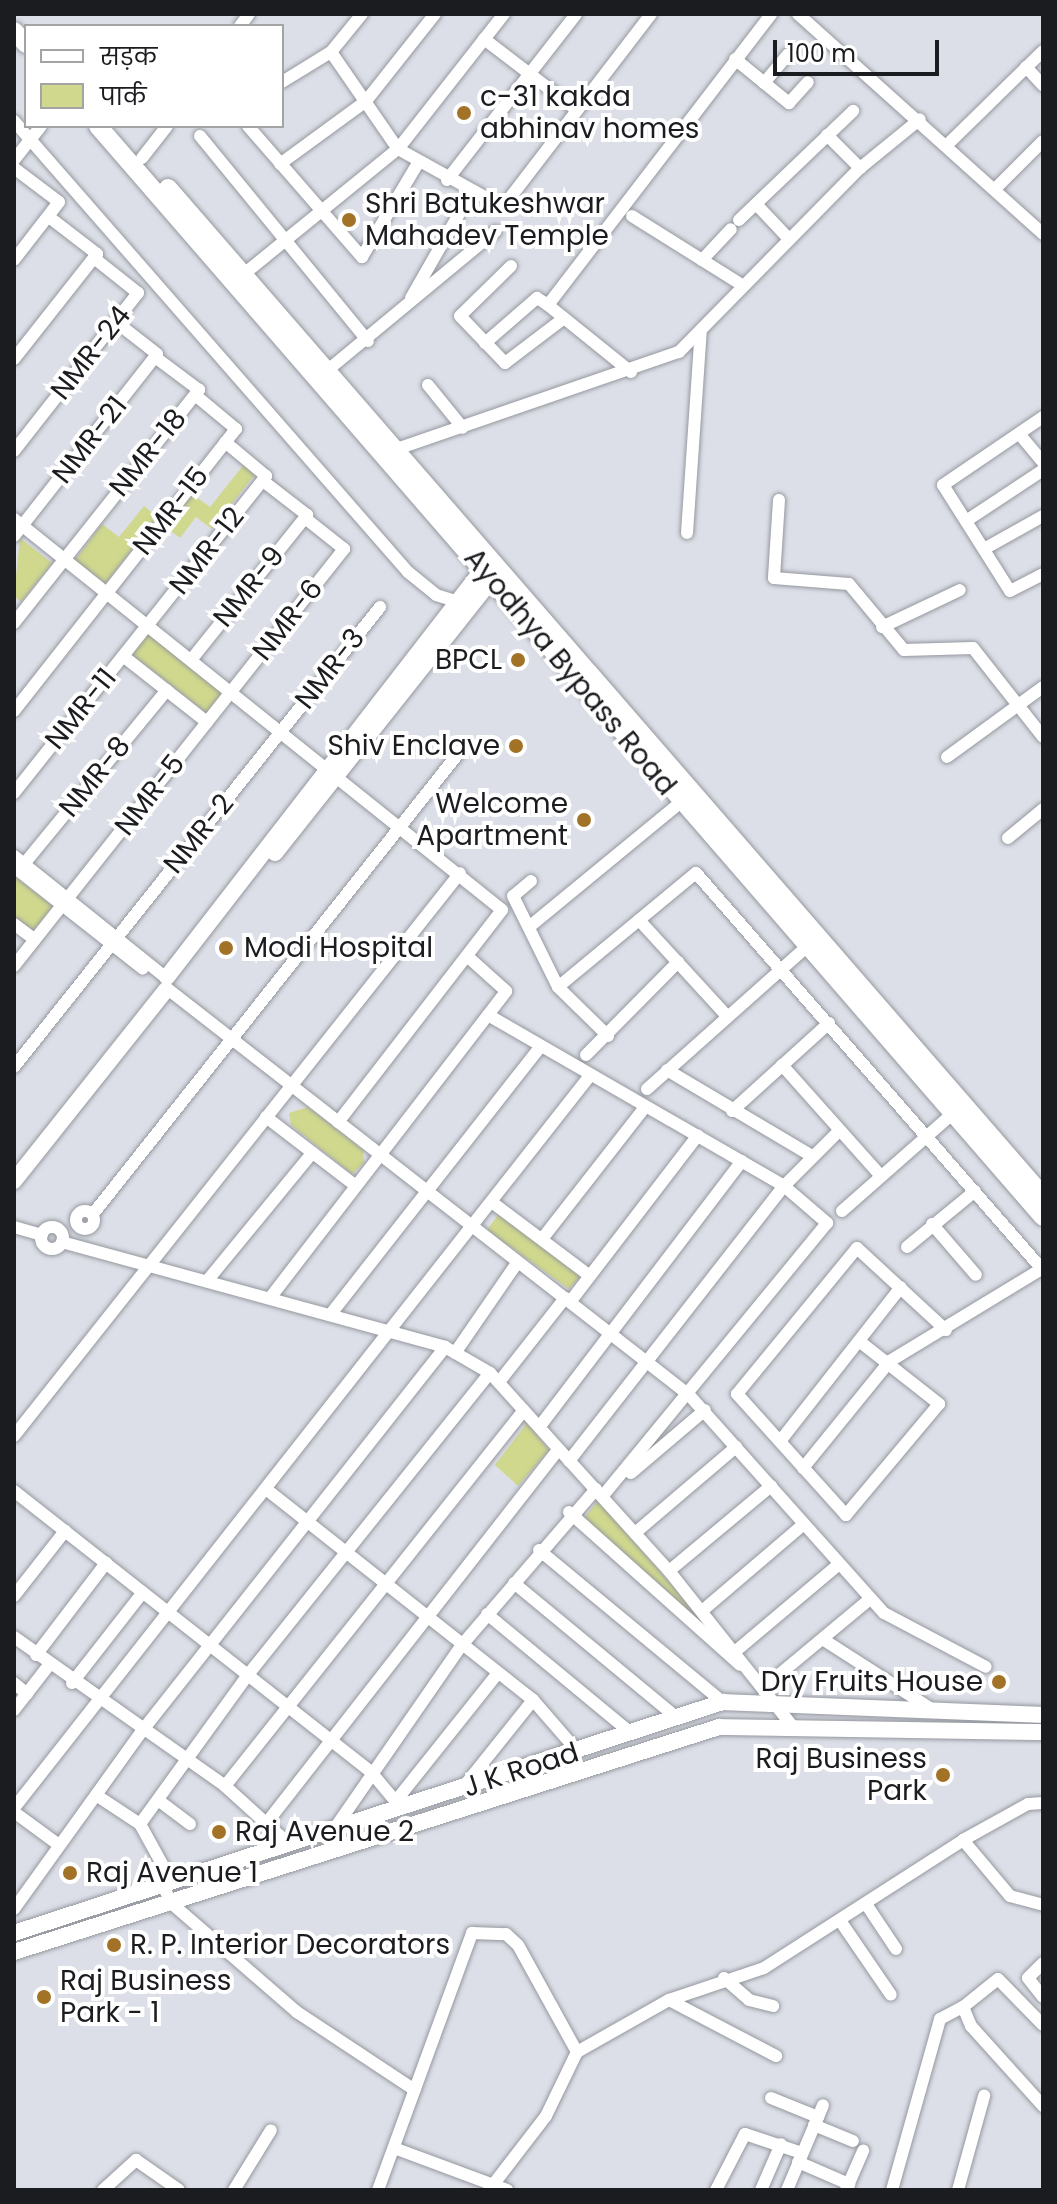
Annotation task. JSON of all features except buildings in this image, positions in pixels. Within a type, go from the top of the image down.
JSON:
[{"type":"main road","name":"Ayodhya Bypass Road","points":[[100,128],[239,278],[390,451],[1043,1217]]},
{"type":"main road","name":"Ayodhya Bypass Road","points":[[115,128],[239,278]]},
{"type":"main road","name":"Ayodhya Bypass Road","points":[[491,568],[680,803],[1043,1196]]},
{"type":"main road","points":[[14,1181],[491,568]]},
{"type":"main road","points":[[14,1172],[166,983]]},
{"type":"main road","name":"J K Road","points":[[14,1952],[171,1903],[463,1788],[723,1702],[781,1710],[1043,1715]]},
{"type":"main road","points":[[833,1711],[834,1729]]},
{"type":"main road","name":"J K Road","points":[[14,1933],[335,1828],[719,1727],[1043,1732]]},
{"type":"street","points":[[284,81],[331,52],[362,14]]},
{"type":"street","points":[[280,164],[366,101],[435,14]]},
{"type":"street","points":[[239,278],[398,149],[504,14]]},
{"type":"street","points":[[447,180],[576,14]]},
{"type":"street","points":[[331,52],[398,149],[496,207],[507,205],[651,14]]},
{"type":"street","points":[[548,305],[771,14]]},
{"type":"street","points":[[798,14],[948,144],[1042,232]]},
{"type":"street","points":[[484,39],[577,110]]},
{"type":"street","points":[[948,144],[1043,51]]},
{"type":"street","points":[[764,83],[788,54]]},
{"type":"street","points":[[735,59],[789,103],[808,82]]},
{"type":"street","points":[[1026,67],[1043,85]]},
{"type":"street","points":[[702,260],[735,224],[853,111]]},
{"type":"street","points":[[390,451],[631,372],[679,352],[860,168],[920,119]]},
{"type":"street","points":[[142,158],[165,128]]},
{"type":"street","points":[[250,128],[362,257],[418,163]]},
{"type":"street","points":[[14,160],[21,131]]},
{"type":"street","points":[[21,131],[408,572],[436,595],[464,603]]},
{"type":"street","points":[[827,135],[860,168]]},
{"type":"street","points":[[200,136],[368,341]]},
{"type":"street","points":[[996,188],[1043,141]]},
{"type":"street","points":[[14,168],[59,202],[14,260]]},
{"type":"street","points":[[756,204],[789,239]]},
{"type":"street","points":[[407,305],[458,216]]},
{"type":"street","points":[[632,216],[742,285]]},
{"type":"street","points":[[14,359],[96,256],[49,217]]},
{"type":"street","points":[[323,374],[368,341],[496,231]]},
{"type":"street","name":"NMR-24","points":[[14,451],[138,293],[96,256]]},
{"type":"street","points":[[511,266],[460,311],[485,343],[511,365],[564,318]]},
{"type":"street","points":[[485,343],[537,298],[631,372]]},
{"type":"street","points":[[116,322],[156,355]]},
{"type":"street","points":[[687,533],[701,330]]},
{"type":"street","name":"NMR-18","points":[[14,623],[199,390],[156,355]]},
{"type":"street","name":"NMR-21","points":[[17,527],[156,355]]},
{"type":"street","points":[[428,385],[463,428]]},
{"type":"street","name":"NMR-15","points":[[14,711],[236,429],[195,395]]},
{"type":"street","points":[[1043,417],[1021,436],[944,481],[1010,591],[1043,574]]},
{"type":"street","points":[[1021,436],[1043,462]]},
{"type":"street","points":[[225,442],[306,516]]},
{"type":"street","points":[[966,521],[1043,470]]},
{"type":"street","name":"NMR-12","points":[[148,625],[264,478]]},
{"type":"street","points":[[779,500],[774,578],[849,584],[904,650],[969,646],[1043,737]]},
{"type":"street","name":"NMR-6","points":[[232,692],[344,549],[306,516]]},
{"type":"street","name":"NMR-9","points":[[191,660],[306,516]]},
{"type":"street","points":[[984,549],[1043,516]]},
{"type":"street","points":[[17,527],[64,559],[148,625],[460,873],[502,910],[338,1122]]},
{"type":"street","points":[[882,627],[960,590]]},
{"type":"street","name":"NMR-3","points":[[281,731],[380,607]]},
{"type":"street","name":"NMR-11","points":[[14,793],[148,625]]},
{"type":"street","points":[[123,656],[207,722]]},
{"type":"street","points":[[947,757],[1043,687]]},
{"type":"street","name":"NMR-8","points":[[17,862],[167,690]]},
{"type":"street","name":"NMR-5","points":[[14,966],[232,692]]},
{"type":"street","name":"NMR-2","points":[[14,1067],[281,731]]},
{"type":"street","points":[[66,1243],[78,1225],[80,1212],[93,1214],[461,750]]},
{"type":"street","points":[[529,927],[680,803]]},
{"type":"street","points":[[1008,838],[1043,809]]},
{"type":"street","points":[[17,862],[338,1122],[689,1395],[870,1599],[986,1667]]},
{"type":"street","points":[[14,1436],[460,873]]},
{"type":"street","points":[[558,987],[696,873],[928,1133],[1042,1269],[946,1330],[890,1361],[803,1468]]},
{"type":"street","points":[[531,881],[513,896],[558,987],[608,1036]]},
{"type":"street","points":[[639,920],[727,1016]]},
{"type":"street","points":[[14,924],[35,940]]},
{"type":"street","points":[[647,1089],[811,942]]},
{"type":"street","points":[[270,1298],[506,991],[467,956]]},
{"type":"street","points":[[586,1055],[678,962]]},
{"type":"street","points":[[488,1015],[588,1078],[698,1135],[784,1186],[827,1223],[689,1395],[600,1492]]},
{"type":"street","points":[[732,1111],[829,1023]]},
{"type":"street","points":[[330,1315],[539,1048]]},
{"type":"street","points":[[782,1065],[879,1174]]},
{"type":"street","points":[[667,1070],[812,1156]]},
{"type":"street","points":[[59,1845],[14,1810],[473,1229],[588,1078]]},
{"type":"street","points":[[542,1239],[645,1107]]},
{"type":"street","points":[[842,1211],[879,1174],[953,1113]]},
{"type":"street","points":[[266,1117],[356,1186]]},
{"type":"street","points":[[569,1461],[649,1363],[784,1186],[839,1131]]},
{"type":"street","points":[[140,1824],[183,1759],[247,1676],[494,1378],[590,1276],[698,1135]]},
{"type":"street","points":[[207,1281],[312,1153]]},
{"type":"street","points":[[540,1426],[742,1161]]},
{"type":"street","points":[[907,1247],[975,1191]]},
{"type":"street","points":[[493,1203],[590,1276]]},
{"type":"street","points":[[932,1224],[976,1275]]},
{"type":"street","points":[[14,1227],[42,1235],[56,1228],[66,1243],[450,1350],[494,1378],[540,1426],[557,1451],[600,1492],[737,1650],[751,1674]]},
{"type":"street","points":[[859,1341],[890,1361],[939,1404],[846,1515],[737,1394],[857,1248],[946,1330]]},
{"type":"street","points":[[14,1909],[142,1731],[517,1263]]},
{"type":"street","points":[[781,1440],[901,1287]]},
{"type":"street","points":[[225,1786],[524,1410]]},
{"type":"street","points":[[335,1828],[461,1646],[569,1512],[600,1492],[705,1410]]},
{"type":"street","points":[[635,1533],[736,1447]]},
{"type":"street","points":[[265,1825],[329,1739],[428,1619],[557,1451]]},
{"type":"street","points":[[669,1571],[771,1486]]},
{"type":"street","points":[[266,1489],[533,1700],[578,1752]]},
{"type":"street","points":[[17,1498],[65,1531],[371,1772],[394,1814],[498,1673]]},
{"type":"street","points":[[569,1512],[751,1674],[794,1728]]},
{"type":"street","points":[[702,1611],[804,1524]]},
{"type":"street","points":[[14,1596],[65,1531]]},
{"type":"street","points":[[539,1550],[723,1702]]},
{"type":"street","points":[[36,1655],[106,1563]]},
{"type":"street","points":[[737,1650],[839,1564]]},
{"type":"street","points":[[514,1583],[677,1718]]},
{"type":"street","points":[[72,1683],[143,1592]]},
{"type":"street","points":[[763,1688],[870,1599]]},
{"type":"street","points":[[487,1614],[631,1733]]},
{"type":"street","points":[[14,1637],[98,1703],[225,1786],[289,1844]]},
{"type":"street","points":[[824,1640],[937,1712]]},
{"type":"street","points":[[14,1710],[49,1665]]},
{"type":"street","points":[[14,1683],[27,1694]]},
{"type":"street","points":[[463,1788],[533,1700]]},
{"type":"street","points":[[96,1795],[140,1824],[168,1883],[171,1903],[297,2012],[415,2090]]},
{"type":"street","points":[[158,1800],[190,1824]]},
{"type":"street","points":[[394,2148],[498,2187],[546,2116],[577,2052],[669,2000],[724,1978],[764,1968],[841,1922],[963,1840],[1028,1804],[1043,1803]]},
{"type":"street","points":[[963,1840],[1010,1896],[1043,1905]]},
{"type":"street","points":[[866,1904],[896,1949]]},
{"type":"street","points":[[841,1922],[891,1995]]},
{"type":"street","points":[[378,2190],[472,1933],[482,1930],[506,1934],[518,1945],[577,2052]]},
{"type":"street","points":[[1043,1963],[1028,1978],[1043,1997]]},
{"type":"street","points":[[724,1978],[749,2000],[773,2006]]},
{"type":"street","points":[[892,2190],[940,2019],[963,2007],[998,1979],[1043,2025]]},
{"type":"street","points":[[669,2000],[776,2056]]},
{"type":"street","points":[[963,2007],[971,2026],[1043,2106]]},
{"type":"street","points":[[958,2190],[984,2096]]},
{"type":"street","points":[[771,2098],[818,2116],[853,2141]]},
{"type":"street","points":[[787,2190],[818,2116]]},
{"type":"street","points":[[234,2190],[271,2130]]},
{"type":"street","points":[[716,2190],[745,2134],[781,2144],[848,2187],[863,2151]]},
{"type":"street","points":[[761,2190],[781,2144]]},
{"type":"street","points":[[103,2190],[136,2160],[179,2190]]},
{"type":"green space","points":[[245,463],[256,473],[212,529],[196,517],[180,538],[166,527],[192,494],[210,507]]},
{"type":"green space","points":[[144,506],[157,517],[105,584],[75,560],[102,524],[119,537]]},
{"type":"green space","points":[[20,538],[52,563],[21,602],[14,596]]},
{"type":"green space","points":[[148,633],[225,693],[209,715],[131,654]]},
{"type":"green space","points":[[14,876],[53,906],[33,931],[14,916]]},
{"type":"green space","points":[[308,1107],[363,1150],[364,1163],[352,1174],[291,1125],[289,1113]]},
{"type":"green space","points":[[501,1211],[576,1269],[580,1277],[569,1289],[487,1230]]},
{"type":"green space","points":[[527,1423],[549,1450],[518,1486],[495,1465]]},
{"type":"green space","points":[[598,1501],[727,1648],[584,1518]]},
{"type":"place","name":"c-31 kakda abhinav homes","points":[[464,113]]},
{"type":"place","name":"Shri Batukeshwar Mahadev Temple","points":[[349,220]]},
{"type":"place","name":"BPCL","points":[[518,660]]},
{"type":"place","name":"Shiv Enclave","points":[[516,746]]},
{"type":"place","name":"Welcome Apartment","points":[[584,820]]},
{"type":"place","name":"Modi Hospital","points":[[226,948]]},
{"type":"place","name":"Dry Fruits House","points":[[999,1682]]},
{"type":"place","name":"Raj Business Park","points":[[943,1775]]},
{"type":"place","name":"Raj Avenue 2","points":[[219,1832]]},
{"type":"place","name":"Raj Avenue 1","points":[[70,1873]]},
{"type":"place","name":"R. P. Interior Decorators","points":[[114,1945]]},
{"type":"place","name":"Raj Business Park - 1","points":[[44,1997]]}]
